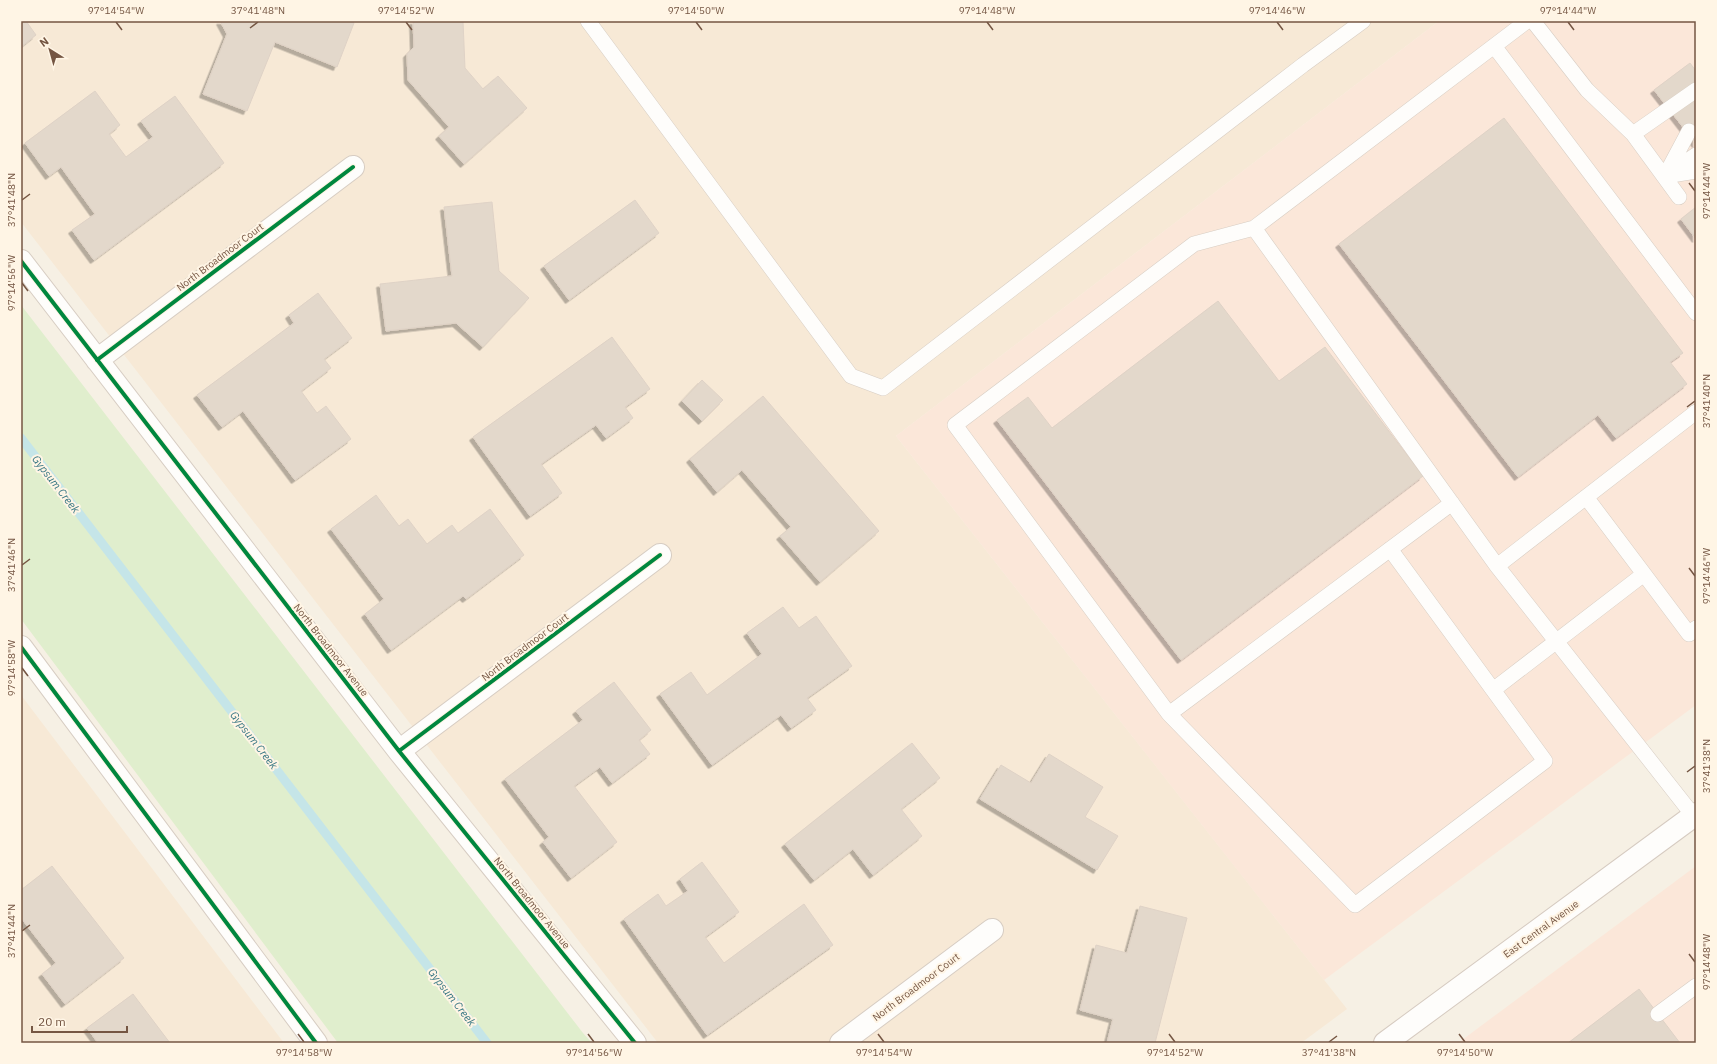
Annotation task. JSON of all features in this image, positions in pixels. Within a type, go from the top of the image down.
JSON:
[{"type":"street","name":"North Broadmoor Court","points":[[97,360],[354,167]]},
{"type":"street","name":"North Broadmoor Avenue","points":[[21,261],[399,752],[635,1043]]},
{"type":"street","name":"North Broadmoor Court","points":[[399,752],[660,556]]},
{"type":"street","points":[[21,647],[316,1043]]},
{"type":"street","name":"East Central Avenue","points":[[1385,1043],[1695,816]]},
{"type":"street","name":"North Broadmoor Court","points":[[841,1043],[992,930]]},
{"type":"lane","points":[[588,21],[851,376],[883,388],[1290,75],[1363,21]]},
{"type":"lane","points":[[1390,550],[1545,761],[1355,905],[1169,714],[955,425],[1194,244],[1254,228],[1527,21]]},
{"type":"lane","points":[[1533,21],[1587,90],[1633,134],[1679,197]]},
{"type":"lane","points":[[1494,46],[1696,313]]},
{"type":"lane","points":[[1633,134],[1696,90]]},
{"type":"lane","points":[[1665,176],[1689,131]]},
{"type":"lane","points":[[1665,176],[1696,155]]},
{"type":"lane","points":[[1665,176],[1696,171]]},
{"type":"lane","points":[[1254,228],[1497,566],[1643,754],[1695,816]]},
{"type":"lane","points":[[1497,566],[1696,412]]},
{"type":"lane","points":[[1586,497],[1644,574],[1694,634]]},
{"type":"lane","points":[[1169,714],[1452,503]]},
{"type":"lane","points":[[1493,690],[1644,574]]},
{"type":"lane","points":[[1658,1014],[1696,986]]},
{"type":"shaded area","points":[[21,21],[1439,21],[896,436],[1347,1009],[1301,1043],[658,1043],[21,222]]},
{"type":"shaded area","points":[[1439,21],[1696,21],[1696,705],[1324,980],[896,436]]},
{"type":"shaded area","points":[[21,695],[284,1043],[21,1043]]},
{"type":"shaded area","points":[[1696,866],[1696,1043],[1458,1043]]},
{"type":"green space","points":[[21,305],[592,1043],[338,1043],[21,619]]},
{"type":"building","points":[[21,21],[26,21],[36,35],[21,47]]},
{"type":"building","points":[[220,21],[350,21],[354,23],[337,67],[275,42],[247,111],[203,94],[227,34]]},
{"type":"building","points":[[413,21],[463,21],[465,68],[483,89],[498,76],[527,108],[464,164],[439,136],[449,127],[408,80],[407,54],[414,47]]},
{"type":"building","points":[[1690,63],[1696,71],[1696,144],[1654,90]]},
{"type":"building","points":[[95,91],[120,125],[109,134],[126,157],[153,137],[141,121],[175,96],[224,163],[94,260],[72,230],[95,214],[61,167],[49,176],[25,143]]},
{"type":"building","points":[[1504,118],[1683,353],[1670,362],[1687,384],[1616,438],[1598,415],[1518,477],[1339,244]]},
{"type":"building","points":[[635,200],[659,233],[569,300],[544,266]]},
{"type":"building","points":[[492,202],[499,271],[529,298],[483,347],[456,323],[386,331],[380,284],[452,276],[444,207]]},
{"type":"building","points":[[1696,207],[1696,239],[1681,219]]},
{"type":"building","points":[[318,293],[352,338],[324,359],[331,368],[301,391],[317,413],[326,406],[351,439],[295,480],[243,411],[222,427],[197,395],[294,323],[289,315]]},
{"type":"building","points":[[1218,301],[1279,381],[1325,347],[1423,476],[1181,660],[997,420],[1028,397],[1052,428]]},
{"type":"building","points":[[612,337],[650,389],[625,407],[633,418],[606,438],[596,425],[541,464],[562,493],[530,516],[473,437]]},
{"type":"building","points":[[702,380],[723,400],[702,421],[682,401]]},
{"type":"building","points":[[763,396],[879,531],[820,582],[780,536],[791,527],[742,470],[717,492],[690,459]]},
{"type":"building","points":[[376,495],[399,526],[408,519],[427,544],[452,525],[458,533],[490,509],[524,555],[466,599],[463,596],[391,650],[365,614],[384,599],[331,529]]},
{"type":"building","points":[[783,607],[799,628],[816,616],[852,666],[807,698],[816,710],[791,728],[781,715],[712,765],[660,694],[691,672],[707,695],[762,654],[747,633]]},
{"type":"building","points":[[614,682],[651,730],[639,740],[650,754],[612,783],[600,767],[574,786],[617,842],[571,878],[543,842],[549,837],[505,779],[583,720],[576,711]]},
{"type":"building","points":[[912,743],[940,778],[901,809],[922,836],[873,875],[853,849],[814,880],[785,844]]},
{"type":"building","points":[[1049,754],[1103,787],[1085,817],[1118,836],[1097,870],[980,799],[1001,765],[1031,783]]},
{"type":"building","points":[[702,862],[739,912],[705,937],[724,963],[804,904],[833,945],[707,1035],[624,919],[658,894],[666,906],[688,891],[680,879]]},
{"type":"building","points":[[52,866],[124,958],[65,1004],[42,974],[56,963],[21,918],[21,890]]},
{"type":"building","points":[[1140,906],[1187,918],[1155,1043],[1107,1043],[1113,1019],[1080,1010],[1096,945],[1127,953]]},
{"type":"building","points":[[1639,989],[1680,1043],[1568,1043]]},
{"type":"building","points":[[133,994],[170,1043],[98,1043],[87,1028]]},
{"type":"waterway","name":"Gypsum Creek","points":[[21,438],[487,1043]]},
{"type":"cycle path","points":[[97,360],[353,167]]},
{"type":"cycle path","points":[[21,261],[399,751],[635,1043]]},
{"type":"cycle path","points":[[399,751],[660,555]]},
{"type":"cycle path","points":[[21,647],[316,1043]]}]
